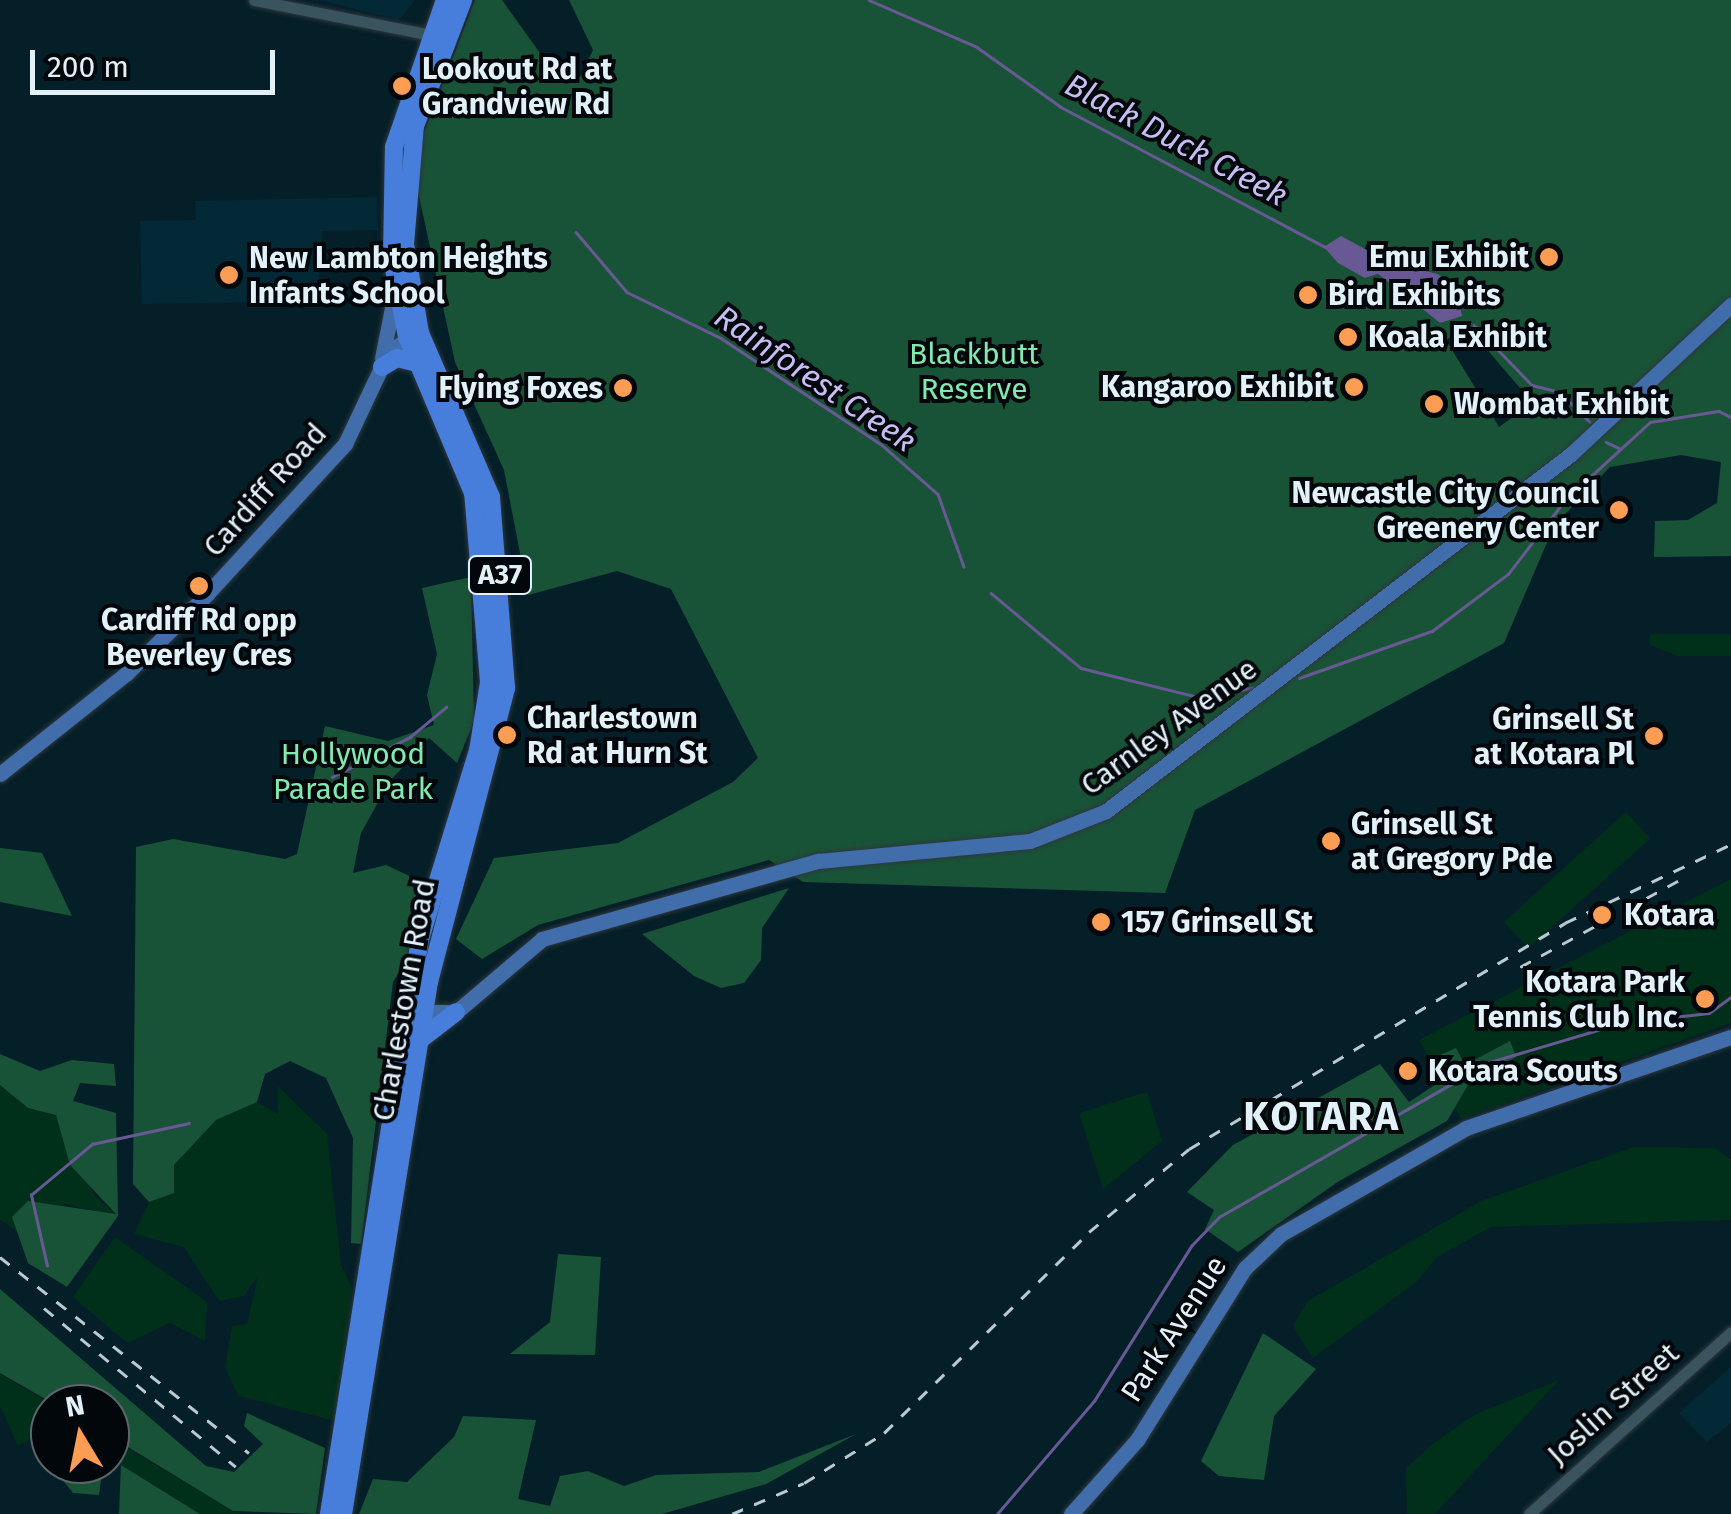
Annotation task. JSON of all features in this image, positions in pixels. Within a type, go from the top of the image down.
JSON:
[{"type":"highway","name":"A37","points":[[413,335],[395,288],[392,166],[445,0]]},
{"type":"highway","name":"A37","points":[[413,335],[406,264],[405,187],[415,126],[463,0]]},
{"type":"highway","name":"Charlestown Road","points":[[330,1514],[417,1007],[430,896],[485,721],[490,658],[473,493],[416,363],[413,335]]},
{"type":"highway","name":"Charlestown Road","points":[[344,1514],[421,1039],[417,1007],[454,870],[502,718],[506,654],[490,496],[413,335]]},
{"type":"highway","points":[[382,367],[396,358],[416,363]]},
{"type":"highway","points":[[421,1039],[456,1012]]},
{"type":"main road","points":[[382,367],[395,288]]},
{"type":"main road","name":"Carnley Avenue","points":[[456,1012],[477,990],[542,939],[789,868],[1030,841],[1106,811],[1570,454],[1731,305]]},
{"type":"main road","name":"Cardiff Road","points":[[0,774],[127,673],[345,444],[382,367],[413,335]]},
{"type":"main road","name":"Carnley Avenue","points":[[417,1007],[477,990]]},
{"type":"main road","points":[[417,1007],[456,1012]]},
{"type":"main road","name":"Park Avenue","points":[[1071,1514],[1137,1440],[1240,1274],[1281,1234],[1466,1128],[1731,1037]]},
{"type":"street","points":[[254,0],[431,37],[453,26]]},
{"type":"street","name":"Joslin Street","points":[[1529,1514],[1731,1332]]},
{"type":"shaded area","points":[[319,0],[415,0],[399,20]]},
{"type":"shaded area","name":"New Lambton Heights Infants School","points":[[377,197],[378,230],[322,231],[318,301],[142,304],[140,221],[196,220],[195,201]]},
{"type":"shaded area","points":[[1341,236],[1387,261],[1438,274],[1456,289],[1462,316],[1440,323],[1378,274],[1365,278],[1338,263],[1324,247]]},
{"type":"shaded area","points":[[1731,1367],[1731,1423],[1707,1442],[1679,1413]]},
{"type":"green space","name":"Blackbutt Reserve","points":[[475,0],[502,0],[550,67],[580,77],[593,50],[569,0],[1731,0],[1731,556],[1654,557],[1655,521],[1688,520],[1717,503],[1721,462],[1681,455],[1610,467],[1554,526],[1504,643],[1195,810],[1165,893],[803,882],[769,860],[538,925],[482,959],[456,939],[494,858],[618,843],[733,782],[758,758],[671,589],[617,571],[528,595],[504,470],[455,362],[412,164]],"holes":[[[1367,243],[1387,261],[1438,274],[1466,305],[1440,323],[1378,274],[1365,278],[1356,267]],[[1467,326],[1526,395],[1527,407],[1499,427],[1446,340]]]},
{"type":"green space","name":"Hollywood Parade Park","points":[[471,577],[474,721],[457,763],[429,738],[390,781],[361,833],[353,873],[386,865],[420,881],[407,959],[393,982],[361,1244],[351,1243],[353,1138],[326,1078],[290,1061],[265,1074],[257,1102],[216,1120],[174,1165],[174,1193],[149,1202],[133,1184],[136,847],[173,839],[285,859],[297,854],[325,726],[388,741],[434,725],[427,695],[437,654],[422,588]]},
{"type":"green space","points":[[1650,634],[1731,634],[1731,656],[1677,656],[1650,645]]},
{"type":"green space","points":[[1626,812],[1650,839],[1528,948],[1504,922]]},
{"type":"green space","points":[[0,848],[42,853],[72,916],[0,902]]},
{"type":"green space","points":[[1731,879],[1731,1023],[1461,1119],[1419,1040]]},
{"type":"green space","points":[[789,888],[762,928],[761,960],[744,983],[721,988],[694,976],[642,934]]},
{"type":"green space","points":[[1510,1041],[1516,1057],[1468,1085],[1447,1121],[1339,1181],[1238,1252],[1205,1229],[1214,1210],[1187,1192],[1233,1145],[1380,1064],[1409,1102],[1447,1077],[1435,1057],[1456,1048],[1465,1065]]},
{"type":"green space","points":[[0,1054],[40,1071],[72,1060],[114,1064],[116,1086],[80,1083],[73,1101],[116,1113],[118,1216],[67,1287],[28,1263],[12,1217],[28,1201],[116,1214],[70,1165],[56,1115],[28,1108],[0,1085]]},
{"type":"green space","points":[[0,1085],[28,1108],[56,1115],[94,1195],[118,1216],[65,1204],[12,1217],[17,1231],[0,1220]]},
{"type":"green space","points":[[278,1086],[327,1134],[341,1265],[352,1288],[336,1421],[238,1396],[225,1367],[232,1326],[247,1324],[258,1276],[244,1296],[219,1301],[184,1247],[134,1234],[149,1202],[174,1193],[174,1165],[216,1120],[257,1102],[278,1114]]},
{"type":"green space","points":[[1147,1092],[1162,1141],[1103,1189],[1079,1113]]},
{"type":"green space","points":[[1634,1147],[1715,1148],[1731,1159],[1731,1220],[1491,1227],[1437,1257],[1416,1282],[1313,1358],[1293,1326],[1308,1301],[1481,1201]]},
{"type":"green space","points":[[115,1237],[207,1302],[205,1341],[170,1323],[127,1343],[73,1297]]},
{"type":"green space","points":[[558,1254],[601,1257],[595,1355],[510,1354],[550,1322]]},
{"type":"green space","points":[[0,1289],[111,1384],[30,1384],[30,1390],[0,1373]]},
{"type":"green space","points":[[1263,1333],[1316,1369],[1274,1416],[1264,1480],[1219,1476],[1201,1461]]},
{"type":"green space","points":[[0,1374],[30,1392],[30,1440],[18,1446],[0,1406]]},
{"type":"green space","points":[[1559,1380],[1435,1514],[1407,1514],[1406,1468],[1431,1445],[1474,1415]]},
{"type":"green space","points":[[130,1401],[206,1466],[234,1472],[263,1444],[244,1426],[247,1413],[325,1448],[316,1514],[233,1511],[130,1448]]},
{"type":"green space","points":[[463,1416],[536,1420],[518,1499],[550,1506],[560,1476],[588,1471],[624,1486],[656,1475],[759,1472],[856,1434],[766,1484],[662,1514],[359,1514],[373,1479],[407,1482],[454,1437]]},
{"type":"green space","points":[[130,1450],[242,1514],[200,1514],[130,1470]]},
{"type":"green space","points":[[130,1471],[200,1514],[119,1514],[120,1484],[130,1484]]},
{"type":"green space","points":[[66,1484],[100,1484],[99,1495],[73,1493]]},
{"type":"waterway","name":"Black Duck Creek","points":[[869,0],[977,47],[1061,107],[1327,248]]},
{"type":"waterway","name":"Rainforest Creek","points":[[576,232],[627,292],[721,338],[882,445],[938,494],[964,567]]},
{"type":"waterway","name":"Black Duck Creek","points":[[1474,325],[1532,385],[1560,392],[1590,422]]},
{"type":"waterway","name":"Rainforest Creek","points":[[1299,678],[1432,631],[1508,574],[1565,500],[1650,422],[1719,411],[1731,417]]},
{"type":"waterway","name":"Black Duck Creek","points":[[1606,442],[1619,448]]},
{"type":"waterway","name":"Rainforest Creek","points":[[991,593],[1081,668],[1202,698],[1256,687]]},
{"type":"waterway","points":[[332,777],[410,737],[446,707]]},
{"type":"waterway","points":[[1638,1021],[1709,1013],[1731,997]]},
{"type":"waterway","points":[[997,1514],[1094,1401],[1192,1245],[1219,1217],[1490,1062],[1625,1022]]},
{"type":"waterway","points":[[47,1266],[31,1195],[92,1144],[189,1123]]},
{"type":"railway","points":[[732,1514],[804,1483],[884,1433],[1089,1232],[1189,1149],[1565,923],[1731,844]]},
{"type":"railway","points":[[1520,967],[1678,881]]},
{"type":"railway","points":[[0,1257],[249,1453]]},
{"type":"railway","points":[[44,1308],[236,1467]]},
{"type":"place","name":"Lookout Rd at Grandview Rd","points":[[402,86]]},
{"type":"place","name":"Emu Exhibit","points":[[1549,257]]},
{"type":"place","name":"New Lambton Heights Infants School","points":[[229,275]]},
{"type":"place","name":"Bird Exhibits","points":[[1308,295]]},
{"type":"place","name":"Koala Exhibit","points":[[1348,337]]},
{"type":"place","name":"Kangaroo Exhibit","points":[[1354,387]]},
{"type":"place","name":"Flying Foxes","points":[[623,388]]},
{"type":"place","name":"Wombat Exhibit","points":[[1434,404]]},
{"type":"place","name":"Newcastle City Council Greenery Center","points":[[1619,510]]},
{"type":"place","name":"Cardiff Rd opp Beverley Cres","points":[[199,586]]},
{"type":"place","name":"Charlestown Rd at Hurn St","points":[[507,735]]},
{"type":"place","name":"Grinsell St at Kotara Pl","points":[[1654,736]]},
{"type":"place","name":"Grinsell St at Gregory Pde","points":[[1331,841]]},
{"type":"place","name":"Kotara","points":[[1602,915]]},
{"type":"place","name":"157 Grinsell St","points":[[1101,922]]},
{"type":"place","name":"Kotara Park Tennis Club Inc.","points":[[1705,999]]},
{"type":"place","name":"Kotara Scouts","points":[[1408,1071]]},
{"type":"district","name":"KOTARA","points":[[1322,1117]]}]
